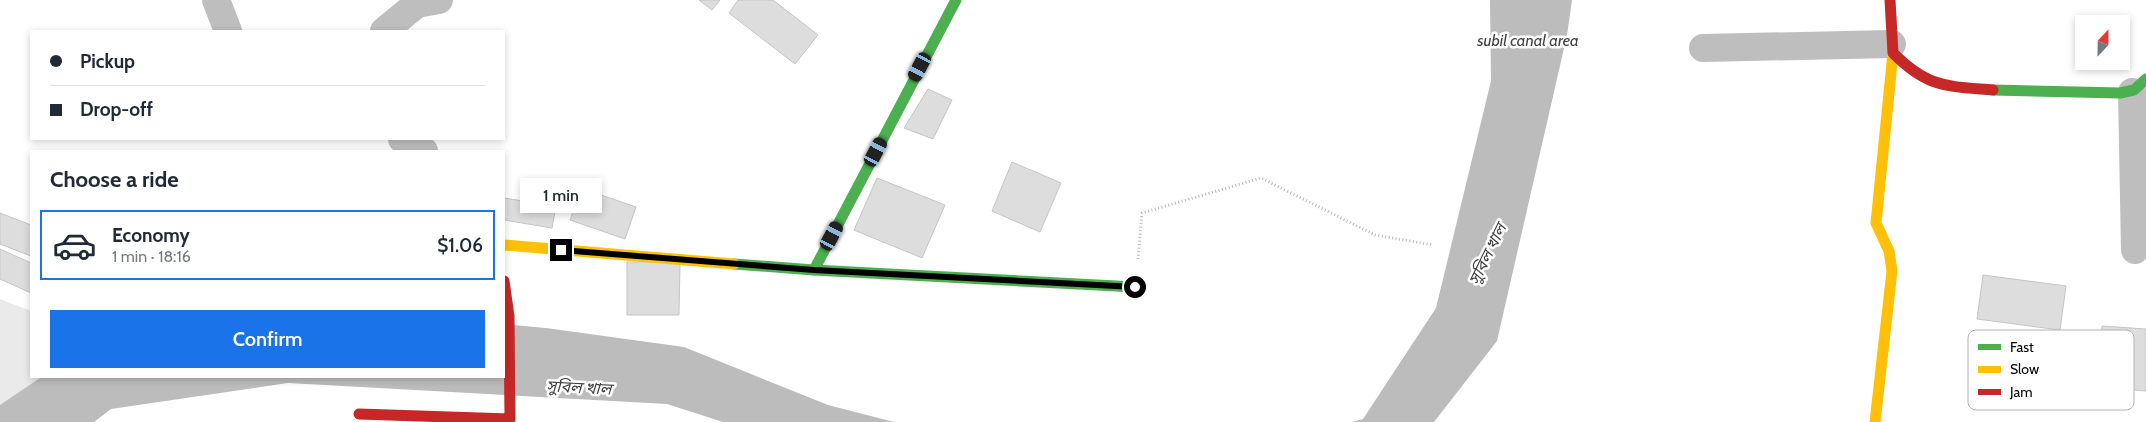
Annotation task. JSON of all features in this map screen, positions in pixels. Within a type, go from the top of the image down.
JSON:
[{"type":"street","points":[[216,0],[228,30]]},
{"type":"street","points":[[385,30],[418,4],[439,0]]},
{"type":"street","points":[[814,270],[956,0]]},
{"type":"street","points":[[1875,422],[1892,271],[1889,250],[1876,223],[1892,48],[1890,0]]},
{"type":"street","points":[[1703,48],[1892,48],[1915,75],[1934,84],[2042,93],[2139,85],[2136,250]]},
{"type":"street","points":[[404,140],[422,150]]},
{"type":"street","points":[[505,245],[814,270],[1135,287]]},
{"type":"street","points":[[359,414],[510,418],[509,316],[505,288]]},
{"type":"path","points":[[1135,287],[1142,213],[1261,178],[1375,235],[1433,245]]},
{"type":"shaded area","points":[[0,299],[30,311],[30,378],[65,378],[5,422],[0,422]]},
{"type":"water","name":"subil canal area","points":[[1490,0],[1572,0],[1567,35],[1497,341],[1434,422],[1352,422],[1363,419],[1436,308],[1491,81]]},
{"type":"water","name":"সুবিল খাল","points":[[505,324],[684,347],[828,405],[894,422],[723,422],[667,404],[288,383],[111,409],[94,422],[0,422],[0,405],[40,378],[505,378]]},
{"type":"building","points":[[699,0],[720,0],[712,10]]},
{"type":"building","points":[[738,0],[773,0],[818,35],[795,64],[729,13]]},
{"type":"building","points":[[928,89],[952,100],[933,139],[904,128]]},
{"type":"building","points":[[1012,162],[1061,183],[1040,232],[992,211]]},
{"type":"building","points":[[877,178],[945,205],[922,258],[854,230]]},
{"type":"building","points":[[581,188],[636,207],[625,239],[570,220]]},
{"type":"building","points":[[505,198],[556,206],[552,228],[505,220]]},
{"type":"building","points":[[0,213],[30,225],[30,256],[0,244]]},
{"type":"building","points":[[0,249],[30,263],[30,293],[0,279]]},
{"type":"building","points":[[627,262],[680,262],[679,315],[627,315]]},
{"type":"building","points":[[1983,275],[2066,286],[2060,330],[1977,319]]},
{"type":"building","points":[[2102,326],[2146,329],[2146,391],[2134,390],[2134,330],[2102,330]]},
{"type":"traffic: fast","points":[[814,270],[956,0]]},
{"type":"traffic: fast","points":[[1993,90],[2120,93],[2134,90],[2146,79]]},
{"type":"traffic: fast","points":[[734,264],[1135,287]]},
{"type":"traffic: slow","points":[[1875,422],[1892,271],[1889,251],[1876,223],[1893,53]]},
{"type":"traffic: slow","points":[[505,245],[734,264]]},
{"type":"traffic: jam","points":[[1890,0],[1893,53],[1905,64],[1917,73],[1938,83],[1993,90]]},
{"type":"traffic: jam","points":[[359,414],[510,419],[509,316],[505,288]]},
{"type":"route","points":[[561,250],[814,270],[1135,287]]}]
